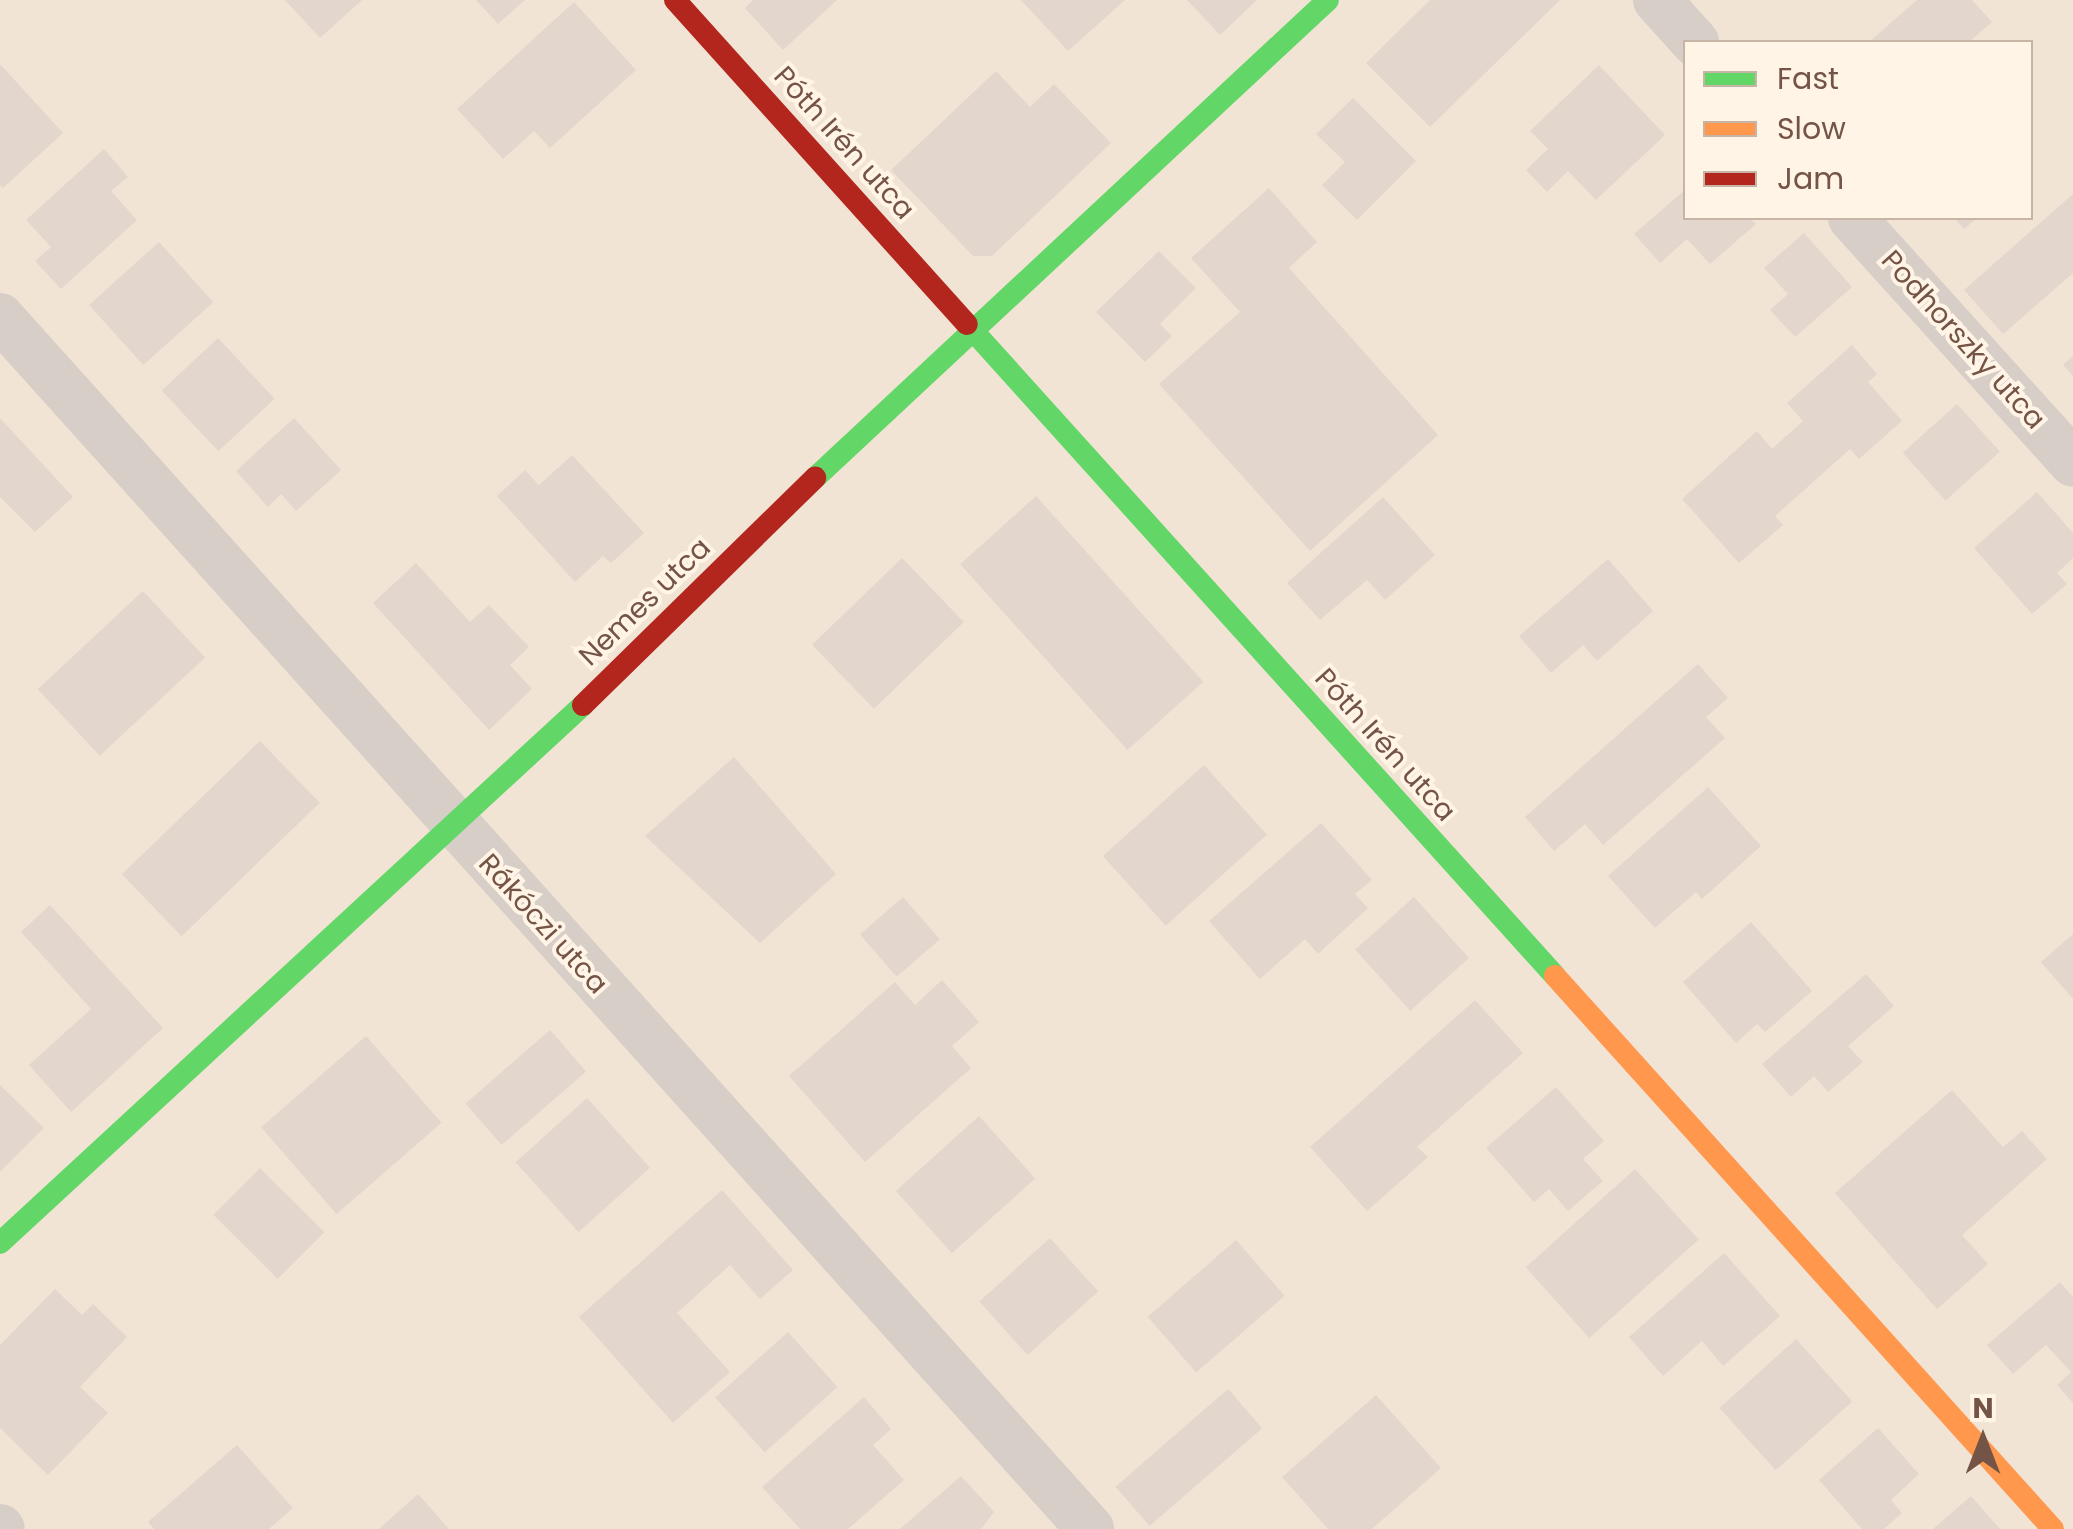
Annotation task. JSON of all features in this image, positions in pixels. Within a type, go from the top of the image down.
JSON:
[{"type":"street","name":"Póth Irén utca","points":[[675,0],[2053,1529]]},
{"type":"street","name":"Nemes utca","points":[[0,1243],[456,828],[970,327],[1328,0]]},
{"type":"street","points":[[1657,0],[1693,40]]},
{"type":"street","name":"Podhorszky utca","points":[[1854,220],[2073,463]]},
{"type":"street","name":"Rákóczi utca","points":[[0,316],[456,828],[1090,1529]]},
{"type":"shaded area","points":[[0,0],[2073,0],[2073,1529],[0,1529]]},
{"type":"building","points":[[285,0],[362,0],[320,38]]},
{"type":"building","points":[[476,0],[525,0],[498,24]]},
{"type":"building","points":[[753,0],[837,0],[783,50],[745,8]]},
{"type":"building","points":[[1021,0],[1125,0],[1068,51]]},
{"type":"building","points":[[1187,0],[1257,0],[1220,35]]},
{"type":"building","points":[[1430,0],[1560,0],[1430,127],[1366,63]]},
{"type":"building","points":[[1917,0],[1972,0],[1992,22],[1971,40],[1871,40]]},
{"type":"building","points":[[574,2],[636,70],[550,148],[534,131],[503,159],[457,109]]},
{"type":"building","points":[[0,64],[63,133],[3,188],[0,185]]},
{"type":"building","points":[[1599,65],[1665,135],[1596,200],[1568,171],[1547,192],[1526,170],[1548,149],[1530,131]]},
{"type":"building","points":[[996,71],[1030,107],[1054,84],[1111,143],[992,256],[973,256],[891,170]]},
{"type":"building","points":[[1353,98],[1416,161],[1357,220],[1322,185],[1345,162],[1316,134]]},
{"type":"building","points":[[104,149],[128,177],[111,191],[137,220],[61,289],[35,261],[51,247],[26,220]]},
{"type":"building","points":[[1269,188],[1317,242],[1289,268],[1438,435],[1310,551],[1159,384],[1240,312],[1191,258]]},
{"type":"building","points":[[1683,192],[1683,220],[1752,220],[1756,224],[1710,264],[1687,239],[1660,263],[1634,234]]},
{"type":"building","points":[[2073,194],[2073,273],[2003,334],[1964,290]]},
{"type":"building","points":[[1956,220],[1975,220],[1964,229]]},
{"type":"building","points":[[1804,233],[1852,287],[1795,337],[1770,310],[1788,294],[1764,268]]},
{"type":"building","points":[[159,242],[213,302],[143,365],[89,305]]},
{"type":"building","points":[[1159,251],[1196,288],[1160,324],[1172,336],[1145,362],[1096,312]]},
{"type":"building","points":[[218,338],[275,399],[218,451],[162,391]]},
{"type":"building","points":[[1852,345],[1877,374],[1868,382],[1902,421],[1859,459],[1850,449],[1775,516],[1783,525],[1739,563],[1682,499],[1757,431],[1772,449],[1803,421],[1787,403]]},
{"type":"building","points":[[2073,356],[2073,376],[2063,365]]},
{"type":"building","points":[[1957,404],[2000,452],[1946,500],[1903,453]]},
{"type":"building","points":[[0,418],[73,497],[35,532],[0,497]]},
{"type":"building","points":[[294,418],[341,470],[296,511],[281,494],[268,507],[236,471]]},
{"type":"building","points":[[572,455],[644,533],[611,563],[603,556],[575,582],[497,496],[525,470],[539,485]]},
{"type":"building","points":[[2037,492],[2073,533],[2073,558],[2057,573],[2067,584],[2032,614],[1974,548]]},
{"type":"building","points":[[1036,496],[1203,682],[1127,750],[960,564]]},
{"type":"building","points":[[1383,497],[1435,555],[1385,600],[1367,580],[1320,620],[1287,583]]},
{"type":"building","points":[[902,558],[964,622],[874,709],[812,645]]},
{"type":"building","points":[[1608,559],[1653,611],[1597,661],[1583,645],[1551,673],[1519,636]]},
{"type":"building","points":[[416,563],[470,622],[489,605],[529,647],[510,665],[532,689],[489,730],[373,603]]},
{"type":"building","points":[[143,591],[205,658],[100,756],[38,689]]},
{"type":"building","points":[[1698,664],[1728,698],[1706,717],[1725,738],[1603,845],[1585,824],[1554,851],[1525,817]]},
{"type":"building","points":[[260,741],[320,803],[182,936],[122,874]]},
{"type":"building","points":[[734,757],[836,874],[760,943],[645,836]]},
{"type":"building","points":[[1204,765],[1267,835],[1166,926],[1103,856]]},
{"type":"building","points":[[1708,787],[1761,846],[1702,899],[1696,892],[1655,928],[1608,876]]},
{"type":"building","points":[[1321,823],[1372,880],[1355,894],[1368,908],[1318,954],[1305,939],[1260,979],[1209,921]]},
{"type":"building","points":[[903,897],[940,939],[897,977],[860,934]]},
{"type":"building","points":[[1414,897],[1469,958],[1410,1011],[1355,950]]},
{"type":"building","points":[[50,905],[163,1028],[71,1112],[29,1065],[91,1009],[21,932]]},
{"type":"building","points":[[1751,922],[1812,991],[1765,1032],[1757,1024],[1736,1043],[1683,982]]},
{"type":"building","points":[[2073,934],[2073,999],[2041,962]]},
{"type":"building","points":[[1866,974],[1894,1006],[1848,1046],[1863,1062],[1828,1092],[1814,1076],[1791,1097],[1762,1064]]},
{"type":"building","points":[[942,980],[979,1022],[952,1046],[971,1068],[865,1162],[789,1076],[895,982],[915,1005]]},
{"type":"building","points":[[1475,1000],[1523,1053],[1417,1147],[1428,1157],[1367,1211],[1310,1147]]},
{"type":"building","points":[[550,1030],[586,1072],[502,1145],[465,1103]]},
{"type":"building","points":[[366,1036],[441,1123],[337,1214],[261,1127]]},
{"type":"building","points":[[0,1085],[44,1128],[0,1172]]},
{"type":"building","points":[[1556,1087],[1604,1141],[1583,1159],[1603,1181],[1568,1211],[1549,1189],[1534,1202],[1486,1148]]},
{"type":"building","points":[[1952,1090],[2003,1147],[2022,1131],[2047,1159],[1962,1235],[1988,1264],[1937,1309],[1835,1193]]},
{"type":"building","points":[[587,1098],[650,1168],[579,1232],[516,1162]]},
{"type":"building","points":[[979,1116],[1035,1178],[952,1253],[896,1191]]},
{"type":"building","points":[[260,1168],[324,1232],[278,1279],[213,1215]]},
{"type":"building","points":[[1635,1169],[1699,1240],[1589,1338],[1526,1267]]},
{"type":"building","points":[[722,1190],[793,1270],[760,1299],[730,1265],[677,1313],[730,1372],[673,1423],[579,1317]]},
{"type":"building","points":[[1050,1238],[1098,1292],[1028,1355],[979,1302]]},
{"type":"building","points":[[1236,1240],[1285,1296],[1196,1373],[1148,1317]]},
{"type":"building","points":[[1724,1253],[1780,1316],[1723,1366],[1702,1341],[1663,1376],[1629,1337]]},
{"type":"building","points":[[2060,1282],[2073,1297],[2073,1403],[2057,1385],[2071,1372],[2046,1345],[2013,1374],[1987,1345]]},
{"type":"building","points":[[55,1289],[82,1315],[93,1304],[127,1337],[80,1387],[108,1413],[48,1475],[0,1428],[0,1345]]},
{"type":"building","points":[[788,1332],[838,1387],[765,1453],[715,1398]]},
{"type":"building","points":[[1796,1339],[1852,1401],[1776,1470],[1719,1408]]},
{"type":"building","points":[[1228,1389],[1262,1428],[1150,1526],[1116,1487]]},
{"type":"building","points":[[1376,1395],[1441,1468],[1372,1529],[1328,1529],[1282,1477]]},
{"type":"building","points":[[864,1397],[891,1429],[873,1445],[904,1480],[848,1529],[800,1529],[762,1487]]},
{"type":"building","points":[[1878,1428],[1919,1474],[1891,1500],[1902,1513],[1884,1529],[1862,1529],[1819,1480]]},
{"type":"building","points":[[237,1445],[293,1508],[269,1529],[154,1529],[148,1522]]},
{"type":"building","points":[[961,1476],[994,1512],[981,1529],[900,1529]]},
{"type":"building","points":[[418,1494],[449,1529],[379,1529]]},
{"type":"building","points":[[1971,1496],[2000,1529],[1933,1529]]},
{"type":"traffic: fast","points":[[815,478],[1328,0]]},
{"type":"traffic: fast","points":[[967,324],[1555,976]]},
{"type":"traffic: fast","points":[[0,1243],[583,705]]},
{"type":"traffic: slow","points":[[1555,976],[2053,1529]]},
{"type":"traffic: jam","points":[[675,0],[967,324]]},
{"type":"traffic: jam","points":[[583,705],[815,478]]}]
